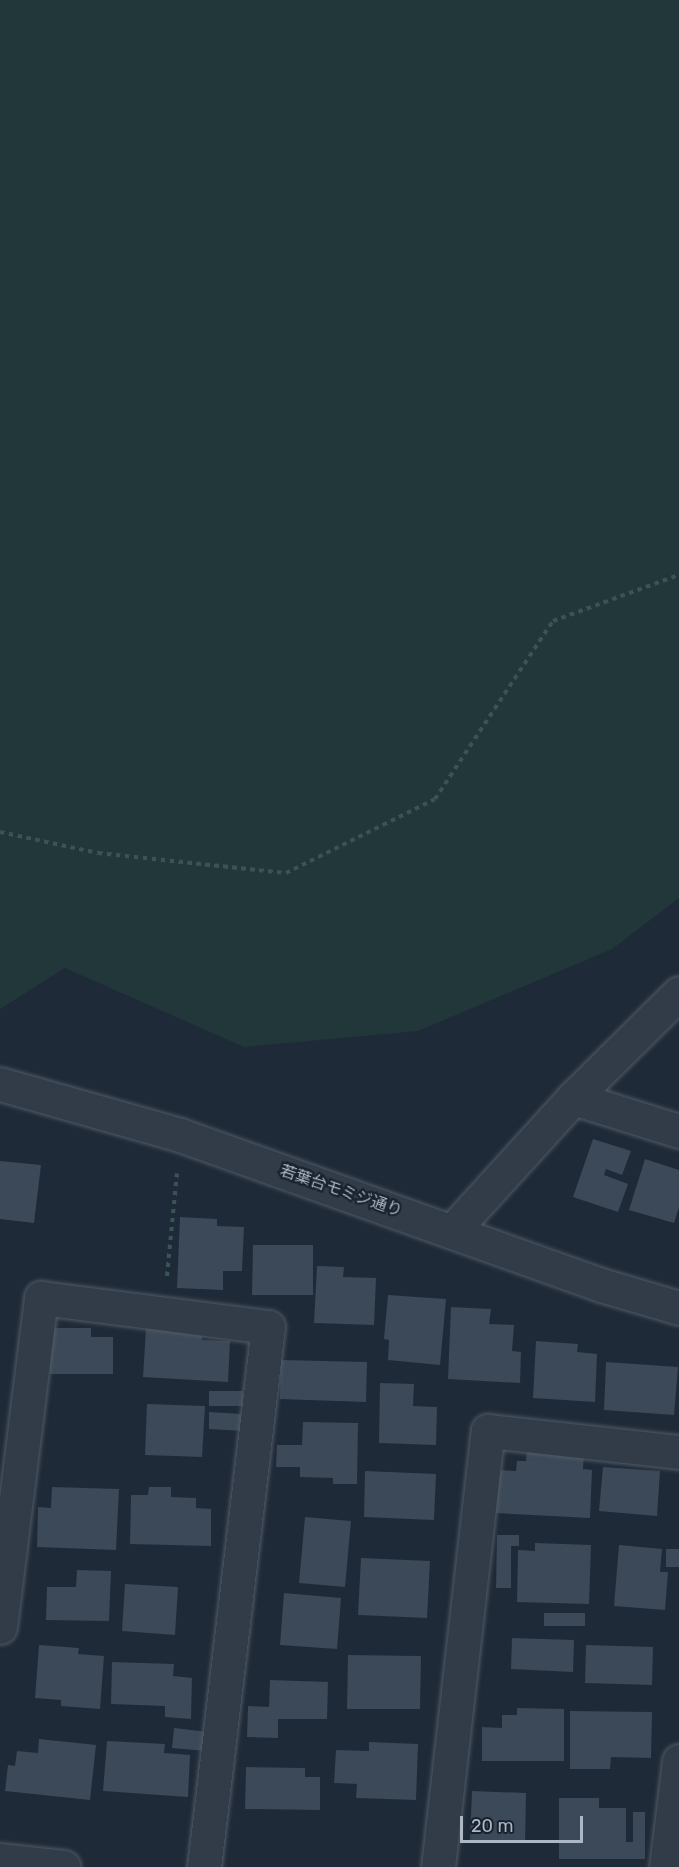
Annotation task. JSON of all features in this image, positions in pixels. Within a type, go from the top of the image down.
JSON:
[{"type":"street","points":[[453,1230],[573,1098],[679,993]]},
{"type":"street","name":"若葉台モミジ通り","points":[[0,1084],[180,1135],[453,1230],[601,1285],[679,1308]]},
{"type":"street","points":[[573,1098],[679,1131]]},
{"type":"street","points":[[0,1627],[41,1298],[268,1327],[204,1867]]},
{"type":"street","points":[[438,1867],[488,1431],[679,1452]]},
{"type":"street","points":[[666,1867],[679,1761]]},
{"type":"street","points":[[10,1863],[64,1867]]},
{"type":"path","points":[[0,832],[98,853],[286,873],[435,799],[553,621],[679,575]]},
{"type":"path","points":[[164,1312],[180,1135]]},
{"type":"green space","points":[[0,0],[679,0],[679,898],[612,949],[418,1031],[244,1047],[65,968],[0,1009]]},
{"type":"building","points":[[593,1139],[631,1151],[622,1175],[606,1169],[604,1175],[628,1184],[618,1212],[573,1197]]},
{"type":"building","points":[[645,1159],[679,1170],[679,1207],[674,1223],[629,1210]]},
{"type":"building","points":[[0,1161],[41,1165],[34,1223],[0,1219]]},
{"type":"building","points":[[180,1217],[217,1219],[217,1226],[244,1227],[242,1271],[223,1271],[223,1290],[177,1288]]},
{"type":"building","points":[[253,1245],[313,1245],[313,1295],[252,1295]]},
{"type":"building","points":[[317,1266],[344,1267],[343,1277],[376,1278],[374,1325],[314,1323]]},
{"type":"building","points":[[388,1295],[446,1299],[440,1365],[388,1360],[389,1340],[384,1339]]},
{"type":"building","points":[[451,1307],[491,1309],[489,1324],[514,1325],[512,1351],[521,1352],[520,1383],[448,1379]]},
{"type":"building","points":[[50,1328],[91,1328],[91,1337],[113,1337],[113,1374],[50,1374]]},
{"type":"building","points":[[146,1328],[203,1331],[202,1340],[230,1341],[228,1382],[143,1377]]},
{"type":"building","points":[[536,1341],[578,1344],[577,1352],[597,1354],[595,1402],[533,1398]]},
{"type":"building","points":[[281,1360],[367,1362],[366,1402],[280,1399]]},
{"type":"building","points":[[606,1362],[678,1367],[674,1415],[604,1410]]},
{"type":"building","points":[[380,1383],[414,1384],[413,1406],[437,1407],[436,1445],[379,1443]]},
{"type":"building","points":[[209,1391],[243,1391],[243,1406],[209,1406]]},
{"type":"building","points":[[147,1404],[205,1406],[202,1457],[145,1455]]},
{"type":"building","points":[[209,1412],[243,1414],[243,1431],[209,1429]]},
{"type":"building","points":[[303,1422],[358,1423],[357,1484],[333,1484],[333,1478],[300,1477],[300,1467],[276,1467],[277,1445],[302,1445]]},
{"type":"building","points":[[527,1450],[584,1453],[583,1469],[592,1470],[590,1518],[496,1513],[498,1470],[516,1471],[517,1461],[526,1461]]},
{"type":"building","points":[[603,1467],[660,1471],[657,1516],[599,1511]]},
{"type":"building","points":[[365,1471],[436,1474],[434,1520],[364,1517]]},
{"type":"building","points":[[52,1487],[119,1489],[116,1550],[37,1547],[38,1507],[51,1508]]},
{"type":"building","points":[[149,1487],[171,1487],[171,1497],[196,1498],[196,1508],[211,1509],[211,1546],[130,1544],[131,1495],[148,1495]]},
{"type":"building","points":[[305,1517],[351,1521],[345,1587],[299,1583]]},
{"type":"building","points":[[497,1535],[519,1535],[519,1546],[511,1546],[511,1588],[496,1588]]},
{"type":"building","points":[[535,1543],[591,1545],[589,1604],[517,1602],[518,1550],[535,1551]]},
{"type":"building","points":[[619,1545],[662,1549],[660,1572],[668,1572],[665,1610],[614,1606]]},
{"type":"building","points":[[666,1549],[679,1549],[679,1567],[666,1567]]},
{"type":"building","points":[[361,1558],[430,1561],[427,1618],[358,1615]]},
{"type":"building","points":[[77,1570],[111,1571],[109,1621],[46,1620],[47,1587],[76,1587]]},
{"type":"building","points":[[125,1584],[178,1587],[175,1635],[122,1631]]},
{"type":"building","points":[[284,1593],[341,1598],[337,1649],[280,1645]]},
{"type":"building","points":[[544,1613],[585,1613],[585,1626],[544,1626]]},
{"type":"building","points":[[512,1638],[574,1640],[573,1672],[511,1669]]},
{"type":"building","points":[[39,1645],[79,1648],[78,1654],[104,1656],[100,1709],[61,1706],[61,1700],[35,1698]]},
{"type":"building","points":[[586,1645],[653,1647],[652,1685],[585,1683]]},
{"type":"building","points":[[348,1655],[421,1656],[420,1709],[347,1709]]},
{"type":"building","points":[[112,1662],[174,1664],[173,1676],[192,1678],[191,1719],[165,1717],[165,1706],[111,1704]]},
{"type":"building","points":[[270,1680],[328,1682],[327,1719],[278,1719],[278,1738],[247,1737],[248,1706],[269,1707]]},
{"type":"building","points":[[517,1708],[564,1709],[564,1761],[482,1761],[482,1727],[502,1728],[502,1715],[517,1715]]},
{"type":"building","points":[[570,1711],[652,1712],[651,1758],[611,1757],[610,1769],[570,1769]]},
{"type":"building","points":[[174,1728],[208,1732],[206,1751],[172,1748]]},
{"type":"building","points":[[39,1739],[96,1745],[90,1800],[5,1791],[8,1765],[15,1766],[17,1751],[38,1753]]},
{"type":"building","points":[[107,1741],[165,1744],[164,1753],[190,1755],[188,1797],[103,1791]]},
{"type":"building","points":[[369,1742],[418,1744],[416,1800],[356,1798],[357,1784],[334,1783],[336,1750],[369,1751]]},
{"type":"building","points":[[246,1767],[305,1768],[305,1777],[320,1777],[320,1810],[245,1809]]},
{"type":"building","points":[[472,1791],[526,1793],[525,1843],[470,1841]]},
{"type":"building","points":[[559,1798],[599,1798],[599,1808],[626,1808],[626,1842],[633,1842],[633,1812],[645,1812],[645,1859],[559,1859]]}]
